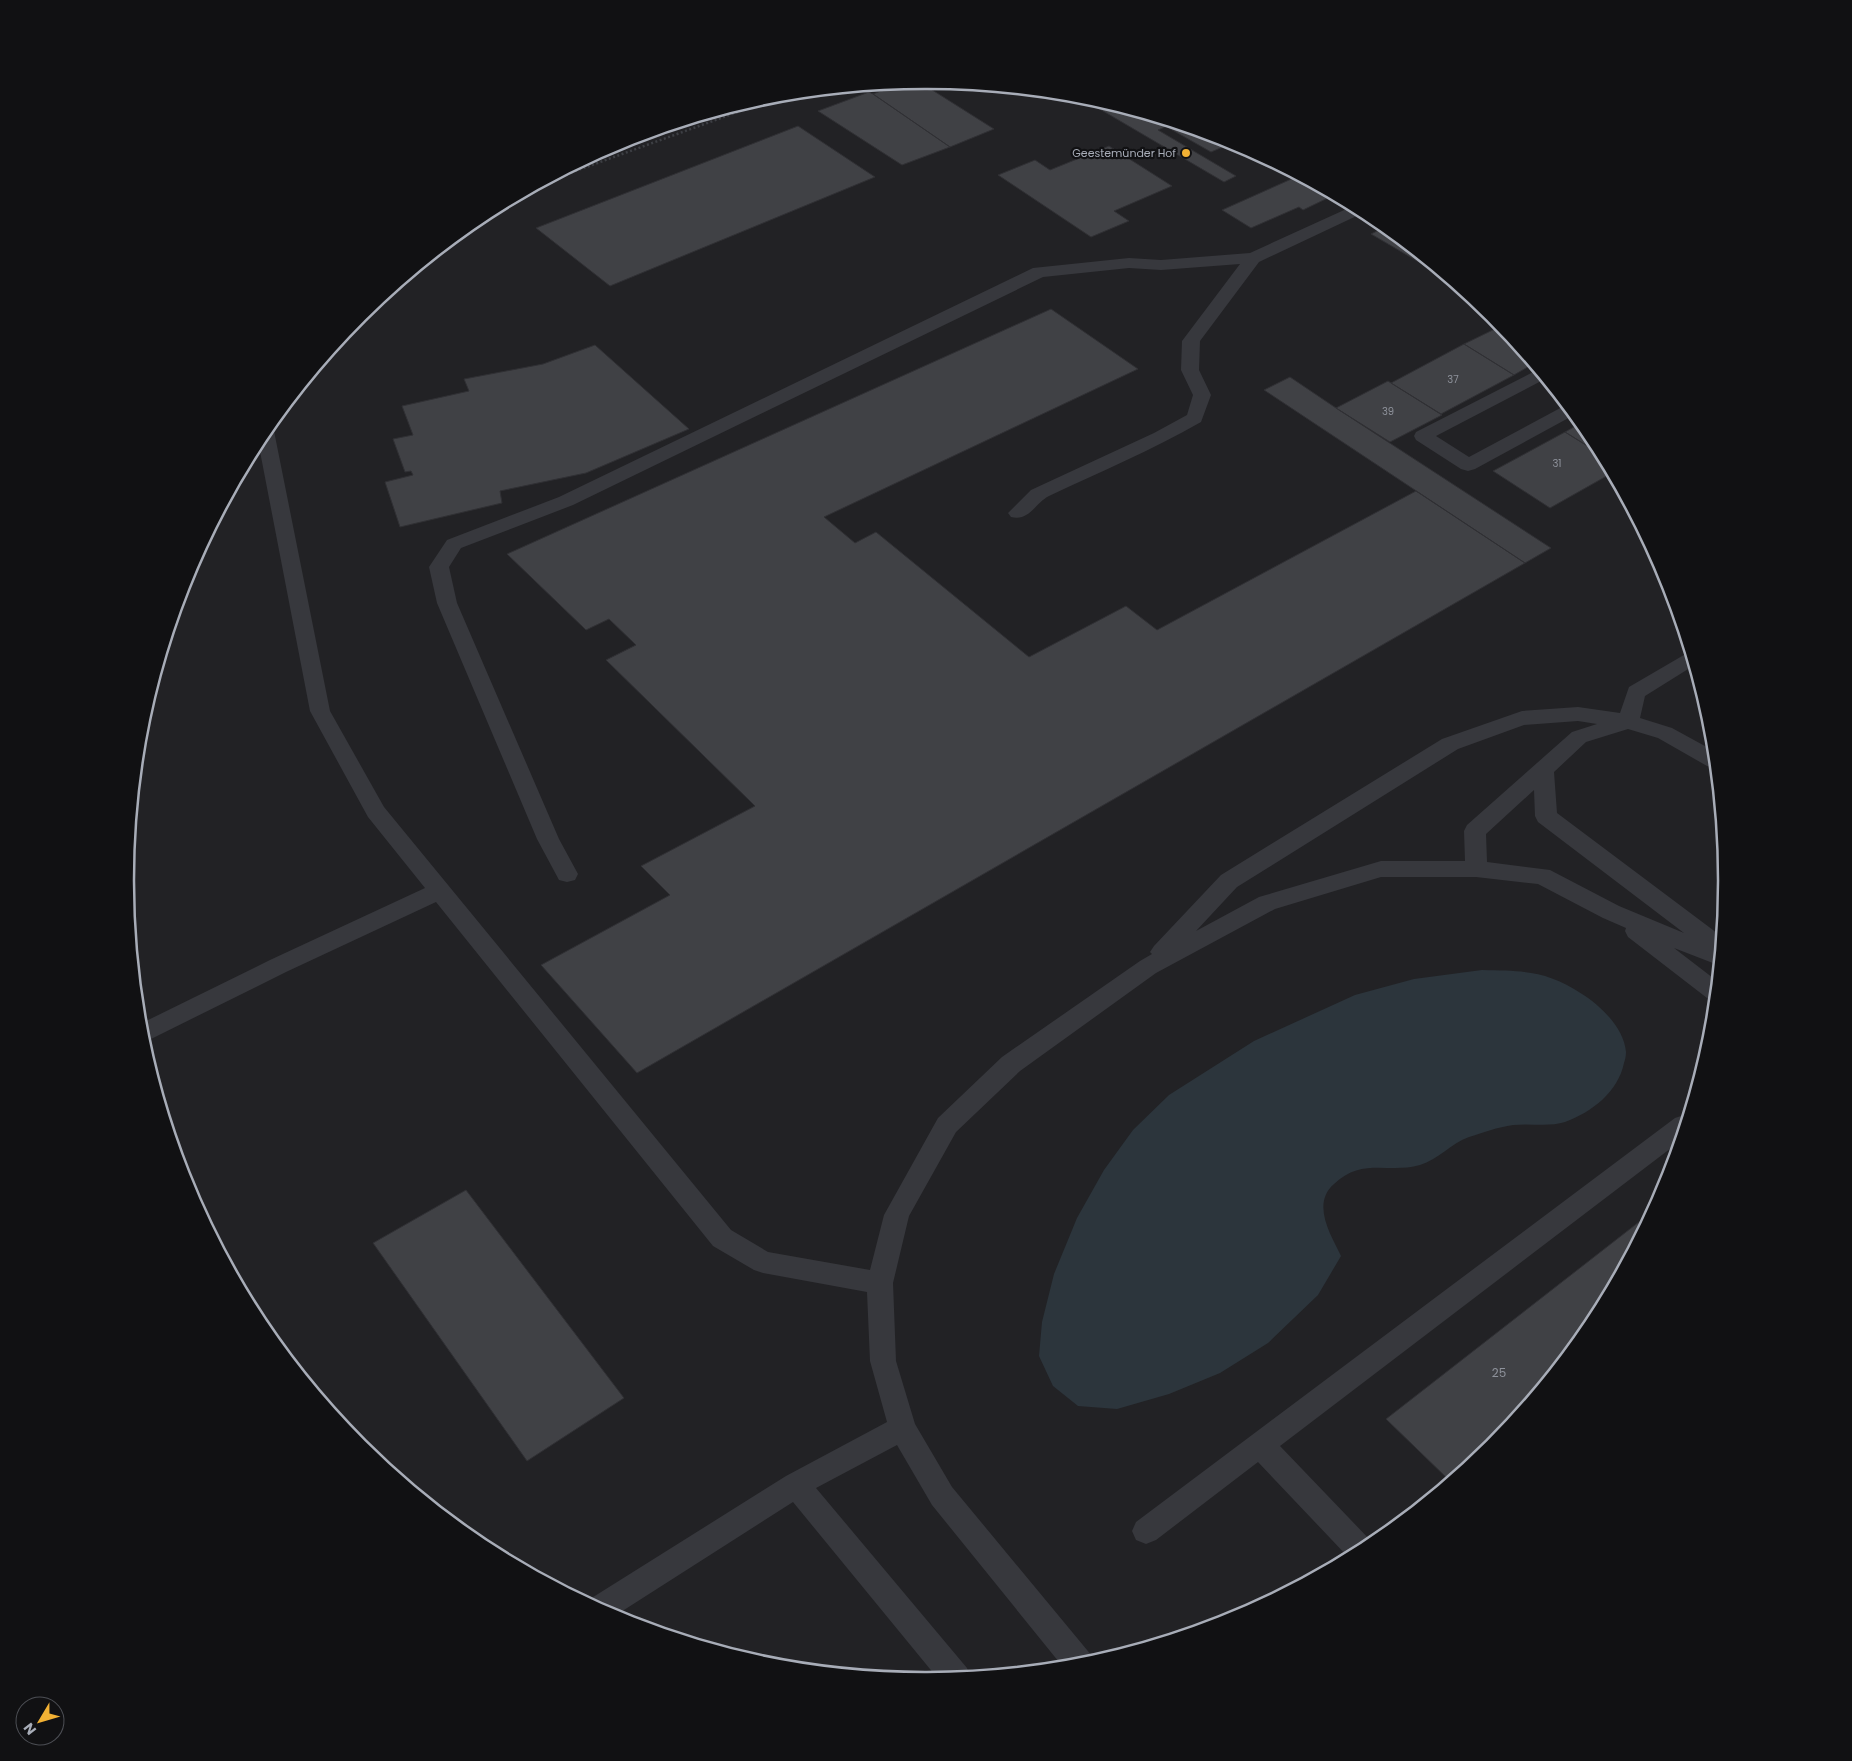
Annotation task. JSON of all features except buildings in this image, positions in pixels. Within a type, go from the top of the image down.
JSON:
[{"type":"lane","points":[[567,874],[548,839],[447,603],[439,567],[454,544],[566,501],[1039,272],[1129,263],[1161,266],[1253,258],[1351,213]]},
{"type":"lane","points":[[1018,513],[1038,494],[1161,437],[1195,418],[1202,395],[1190,370],[1191,341],[1253,258]]},
{"type":"lane","points":[[1536,377],[1423,436],[1468,465],[1564,413]]},
{"type":"lane","points":[[266,443],[320,711],[376,812],[722,1238],[763,1262],[880,1283]]},
{"type":"lane","points":[[1628,722],[1636,692],[1686,661]]},
{"type":"lane","points":[[1148,966],[1229,881],[1450,744],[1522,718],[1578,714],[1628,722],[1665,733],[1708,757]]},
{"type":"lane","points":[[1476,869],[1476,831],[1579,737],[1628,722]]},
{"type":"lane","points":[[1543,768],[1546,816],[1715,944]]},
{"type":"lane","points":[[1074,1658],[942,1496],[902,1428],[883,1361],[880,1283],[897,1215],[947,1125],[1012,1064],[1148,966],[1267,903],[1381,869],[1476,869],[1542,876],[1611,912],[1714,955]]},
{"type":"lane","points":[[148,1030],[278,966],[440,891]]},
{"type":"lane","points":[[1611,912],[1710,988]]},
{"type":"lane","points":[[1146,1531],[1678,1130]]},
{"type":"lane","points":[[607,1605],[796,1485],[902,1428]]},
{"type":"lane","points":[[1260,1445],[1356,1545]]},
{"type":"lane","points":[[796,1485],[951,1672]]},
{"type":"path","points":[[572,172],[737,112]]},
{"type":"shaded area","points":[[874,90],[978,90],[1029,96],[1080,104],[1131,116],[1180,131],[1229,149],[1276,170],[1322,195],[1366,222],[1408,252],[1448,285],[1521,358],[1554,399],[1612,485],[1636,530],[1676,626],[1691,676],[1703,726],[1711,777],[1716,829],[1718,880],[1711,984],[1703,1035],[1676,1135],[1636,1231],[1612,1276],[1554,1362],[1521,1403],[1448,1476],[1408,1509],[1366,1539],[1276,1591],[1229,1612],[1131,1645],[1080,1657],[978,1671],[874,1671],[823,1665],[772,1657],[721,1645],[672,1630],[623,1612],[576,1591],[530,1566],[486,1539],[444,1509],[404,1476],[331,1403],[298,1362],[240,1276],[216,1231],[176,1135],[161,1085],[149,1035],[141,984],[136,932],[134,880],[141,777],[149,726],[176,626],[216,530],[240,485],[298,399],[331,358],[404,285],[444,252],[486,222],[576,170],[623,149],[721,116],[772,104]]},
{"type":"shaded area","points":[[1482,970],[1534,973],[1557,980],[1589,999],[1604,1011],[1621,1034],[1626,1052],[1621,1073],[1616,1083],[1602,1100],[1585,1113],[1565,1122],[1513,1125],[1469,1137],[1456,1143],[1427,1163],[1397,1168],[1365,1168],[1344,1176],[1327,1192],[1324,1201],[1325,1220],[1341,1256],[1318,1295],[1268,1343],[1220,1373],[1169,1394],[1117,1409],[1078,1406],[1053,1386],[1039,1356],[1042,1322],[1054,1274],[1077,1218],[1104,1170],[1133,1130],[1169,1095],[1254,1041],[1355,995],[1414,979]]},
{"type":"place","name":"Geestemünder Hof","points":[[1186,153]]}]
